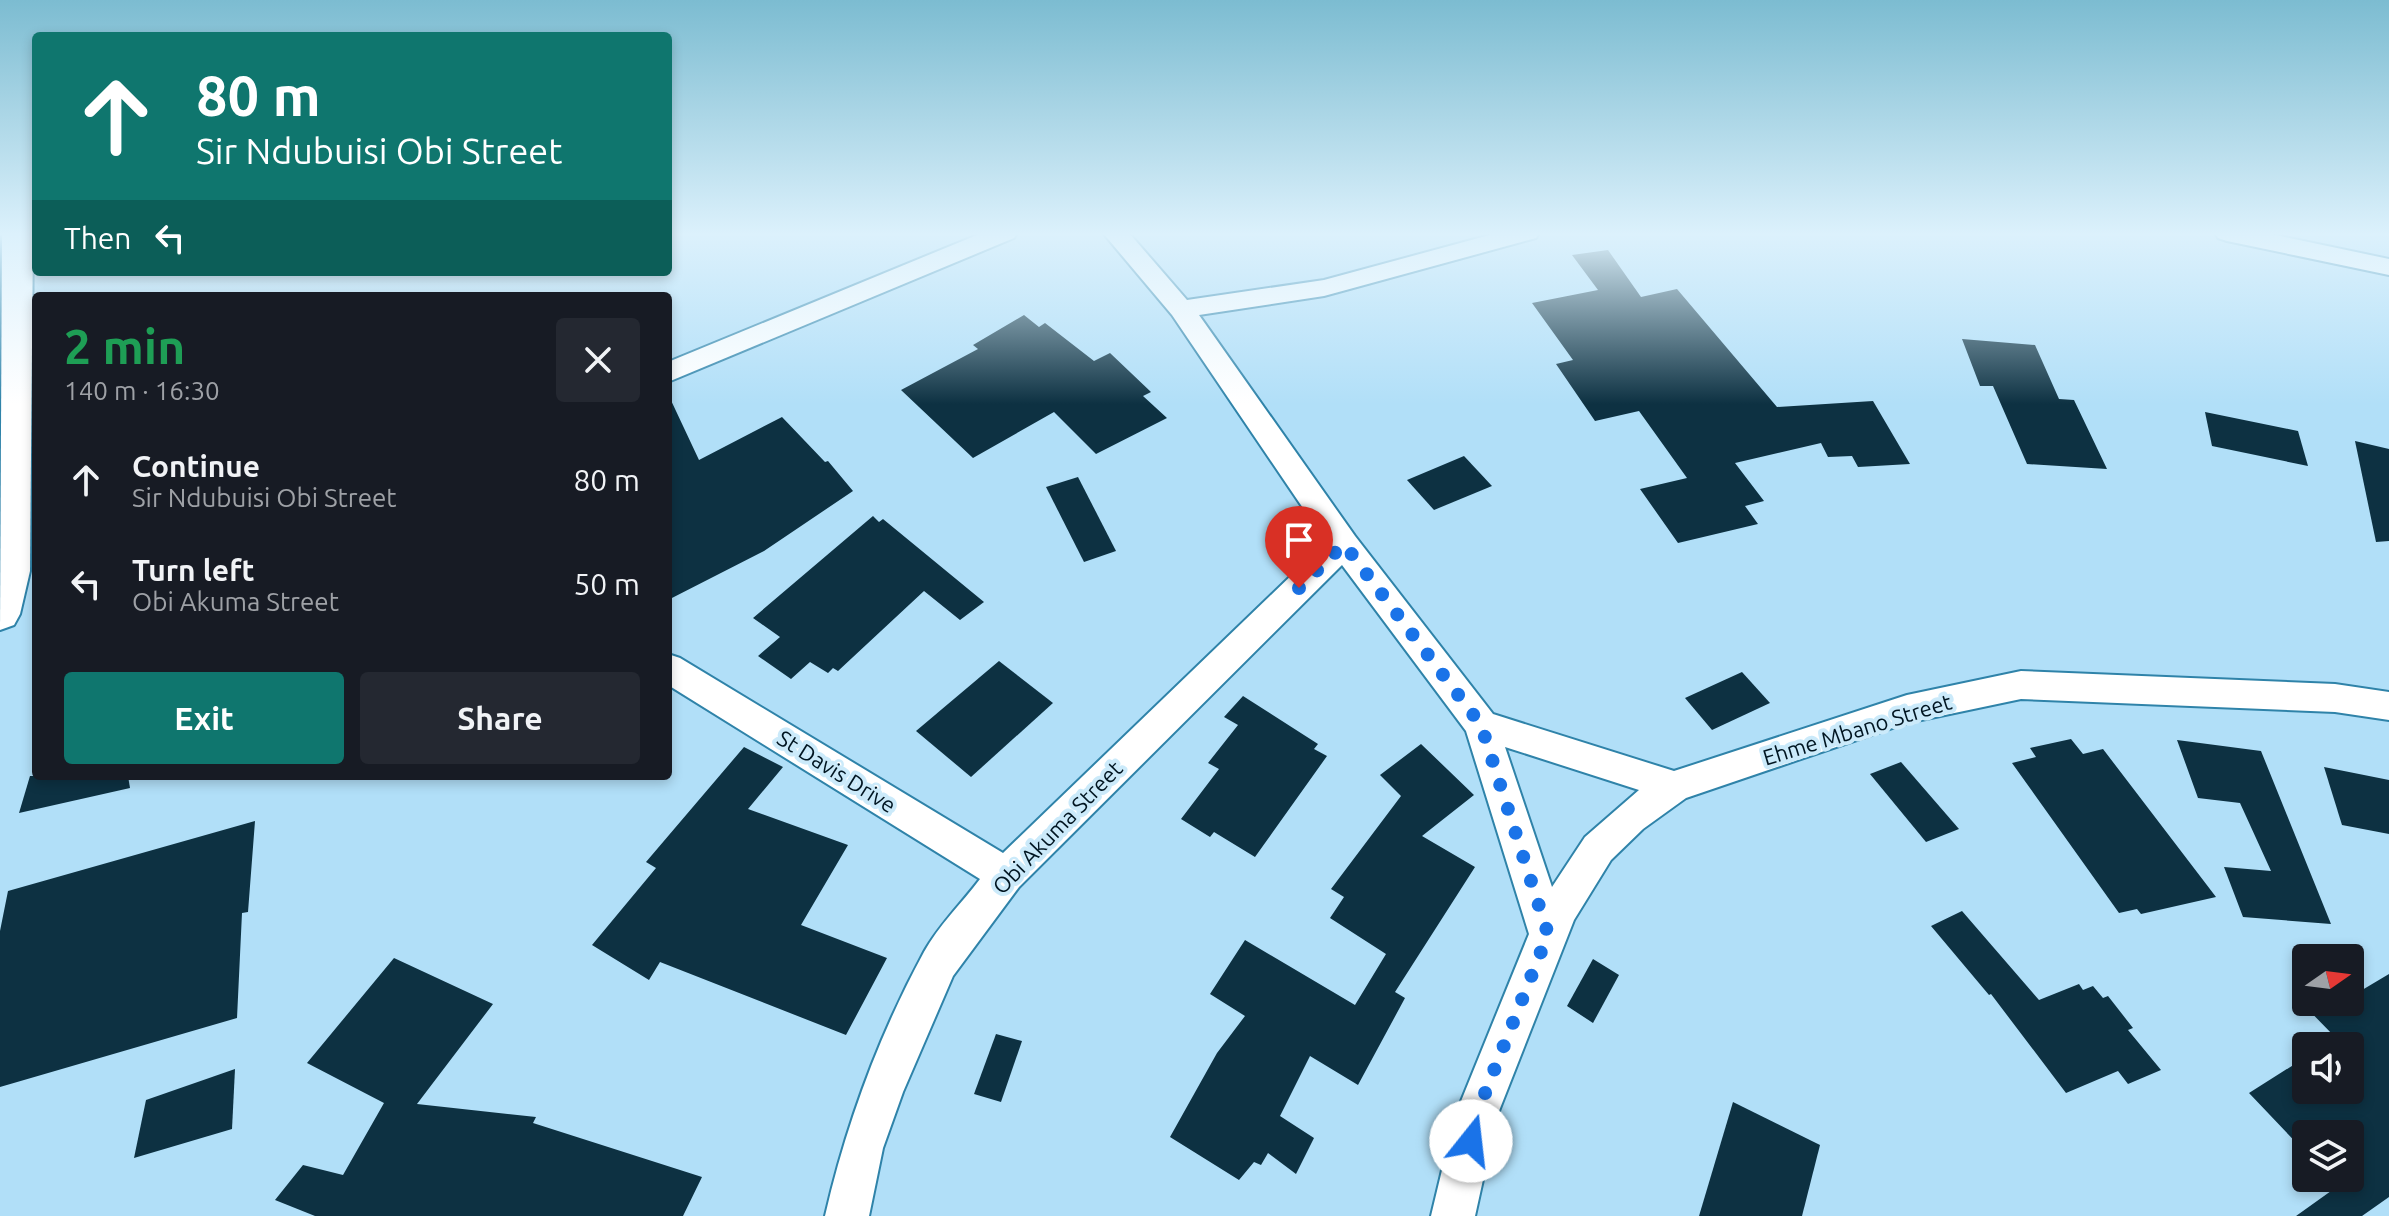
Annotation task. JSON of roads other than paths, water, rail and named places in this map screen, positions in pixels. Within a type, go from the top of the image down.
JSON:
[{"type":"street","points":[[0,614],[5,572],[16,290]]},
{"type":"street","points":[[672,371],[868,290]]},
{"type":"street","points":[[1164,290],[1181,309],[1344,544],[1481,725],[1548,934]]},
{"type":"street","points":[[1181,309],[1312,290]]},
{"type":"street","name":"Obi Akuma Street","points":[[847,1216],[862,1148],[883,1089],[939,963],[1006,875],[1344,544]]},
{"type":"street","name":"St Davis Drive","points":[[672,670],[1006,875]]},
{"type":"street","name":"Ehme Mbano Street","points":[[1453,1216],[1476,1116],[1568,890],[1595,849],[1633,814],[1674,786],[1907,709],[2021,685],[2335,698],[2389,706]]},
{"type":"street","points":[[1481,725],[1674,786]]}]
